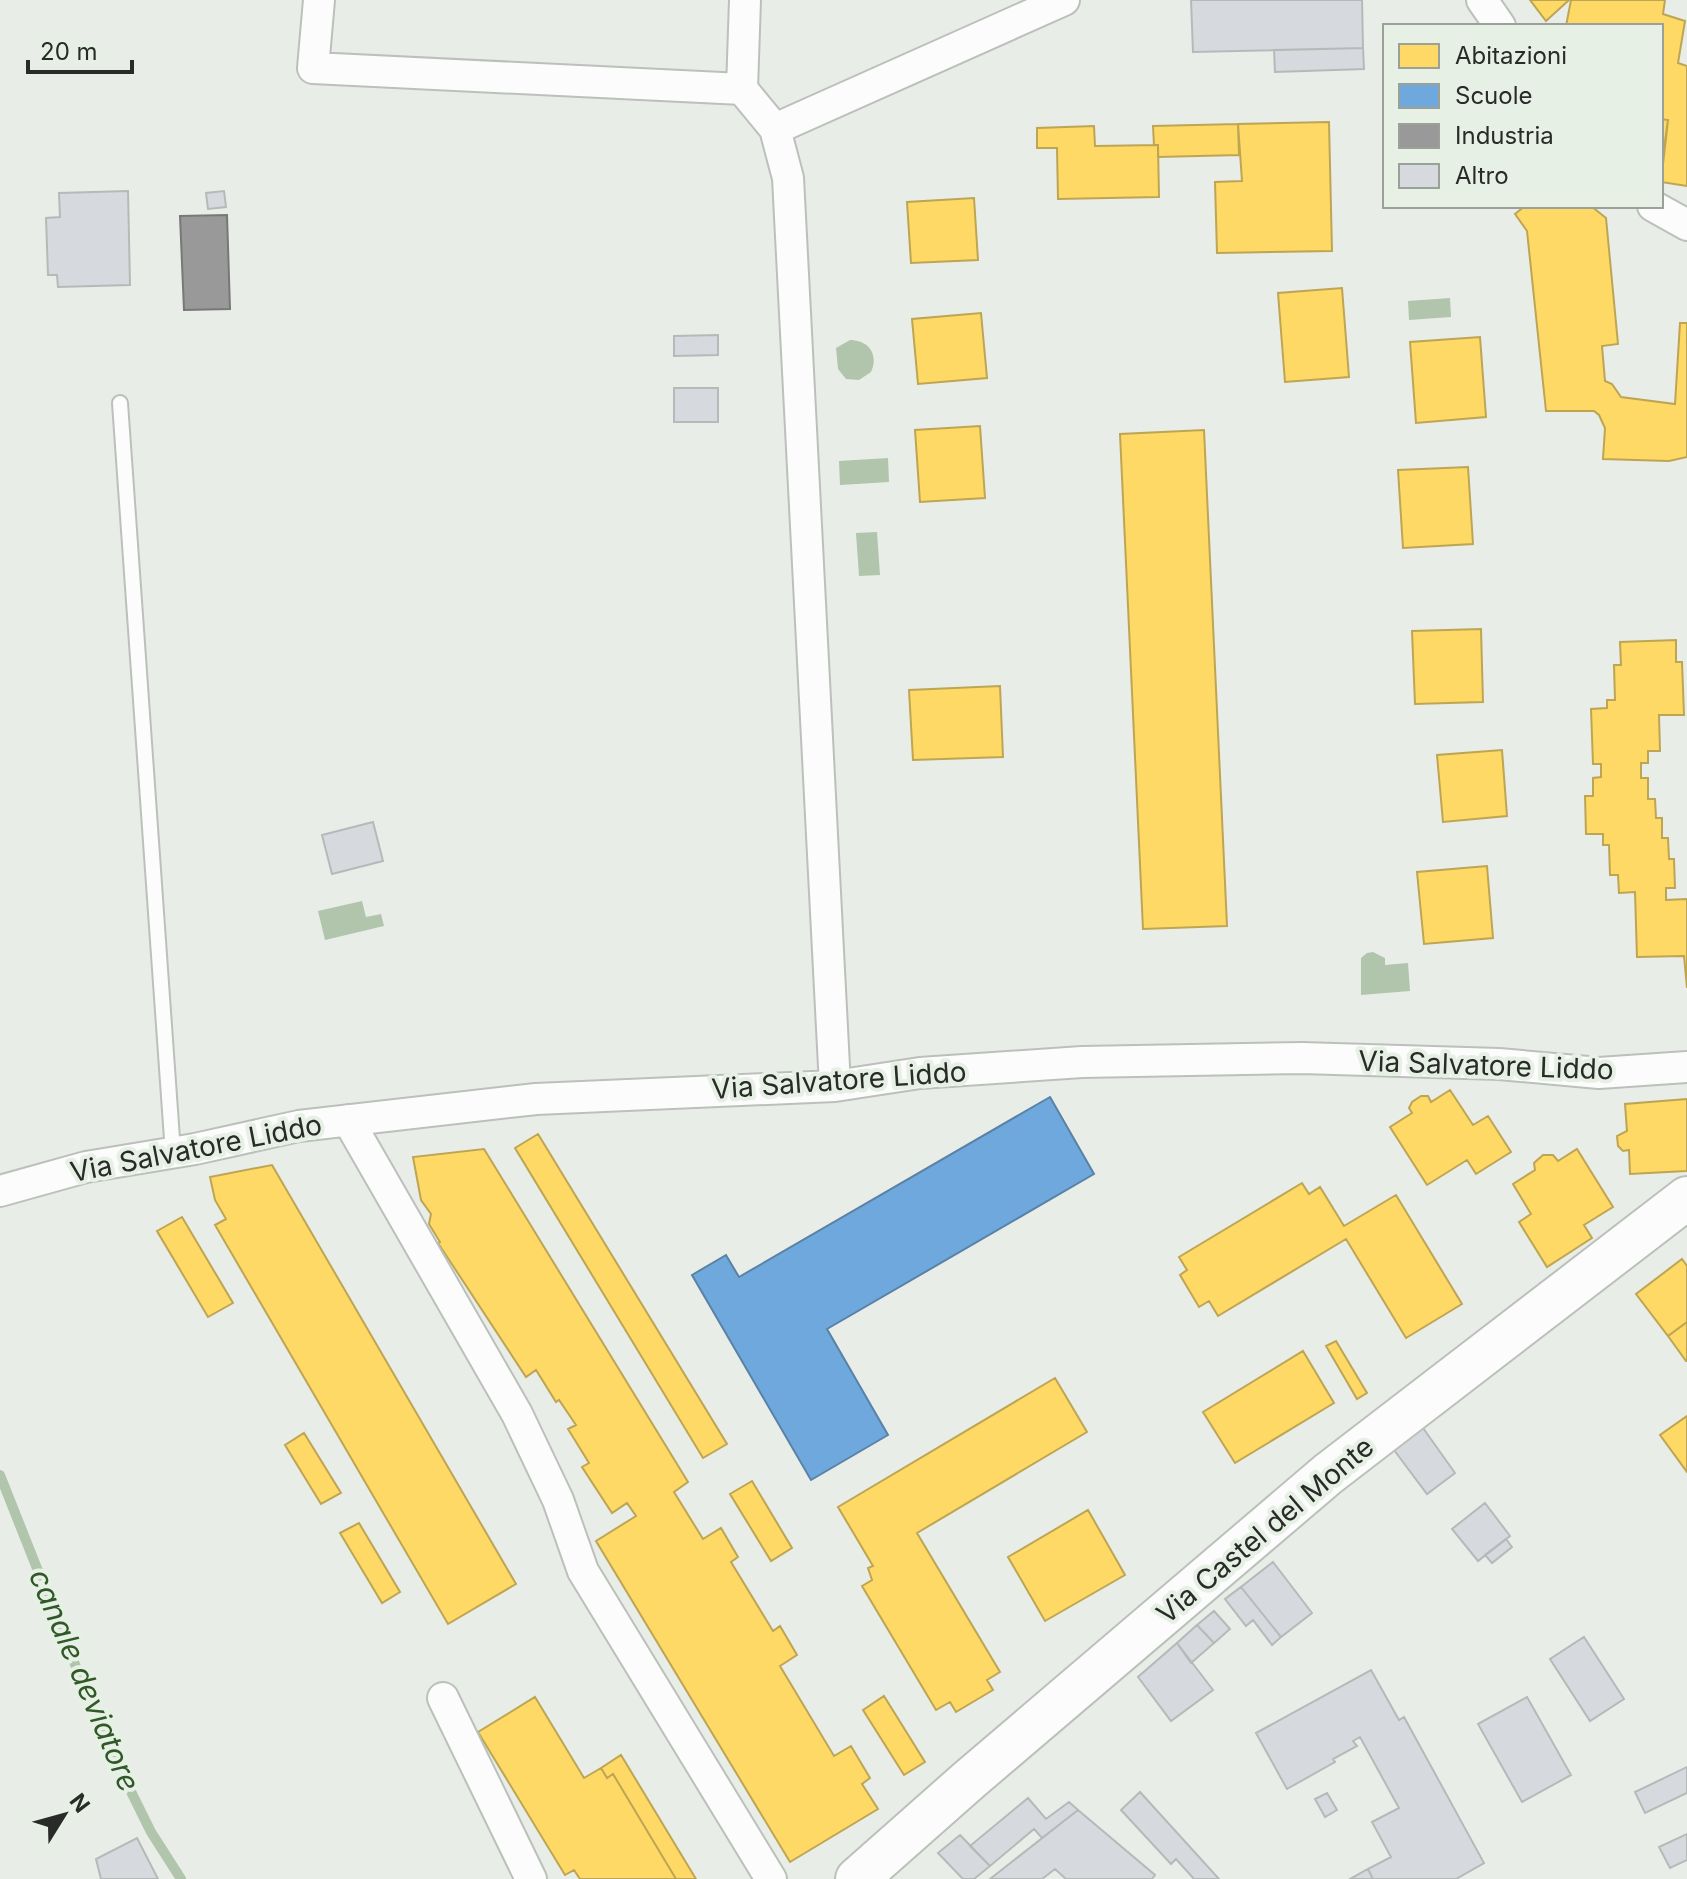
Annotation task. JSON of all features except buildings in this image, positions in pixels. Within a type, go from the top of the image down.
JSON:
[{"type":"main road","name":"Via Castel del Monte","points":[[857,1879],[1328,1474],[1687,1198]]},
{"type":"street","points":[[319,0],[313,68],[742,89]]},
{"type":"street","points":[[745,0],[742,89],[775,129],[788,178],[835,1086]]},
{"type":"street","points":[[775,129],[1064,0]]},
{"type":"street","points":[[1482,0],[1499,24]]},
{"type":"street","points":[[1657,208],[1687,225]]},
{"type":"street","name":"Via Salvatore Liddo","points":[[0,1191],[86,1167],[173,1153],[299,1126],[536,1099],[835,1086],[920,1073],[1097,1062],[1302,1058],[1499,1064],[1599,1073],[1687,1067]]},
{"type":"street","points":[[348,1120],[517,1414],[558,1500],[583,1571],[771,1879]]},
{"type":"street","points":[[443,1698],[531,1879]]},
{"type":"lane","points":[[120,403],[173,1153]]},
{"type":"shaded area","points":[[1450,298],[1451,317],[1409,320],[1408,301]]},
{"type":"shaded area","points":[[850,340],[867,346],[873,354],[871,372],[859,380],[846,379],[838,369],[836,348]]},
{"type":"shaded area","points":[[888,458],[889,482],[840,485],[839,461]]},
{"type":"shaded area","points":[[877,532],[880,575],[859,576],[856,533]]},
{"type":"shaded area","points":[[362,901],[366,917],[381,914],[384,926],[325,940],[318,911]]},
{"type":"shaded area","points":[[1373,952],[1385,958],[1385,965],[1408,963],[1410,991],[1361,995],[1361,958]]},
{"type":"waterway","name":"canale deviatore","points":[[0,1475],[103,1735],[151,1832],[181,1879]]}]
